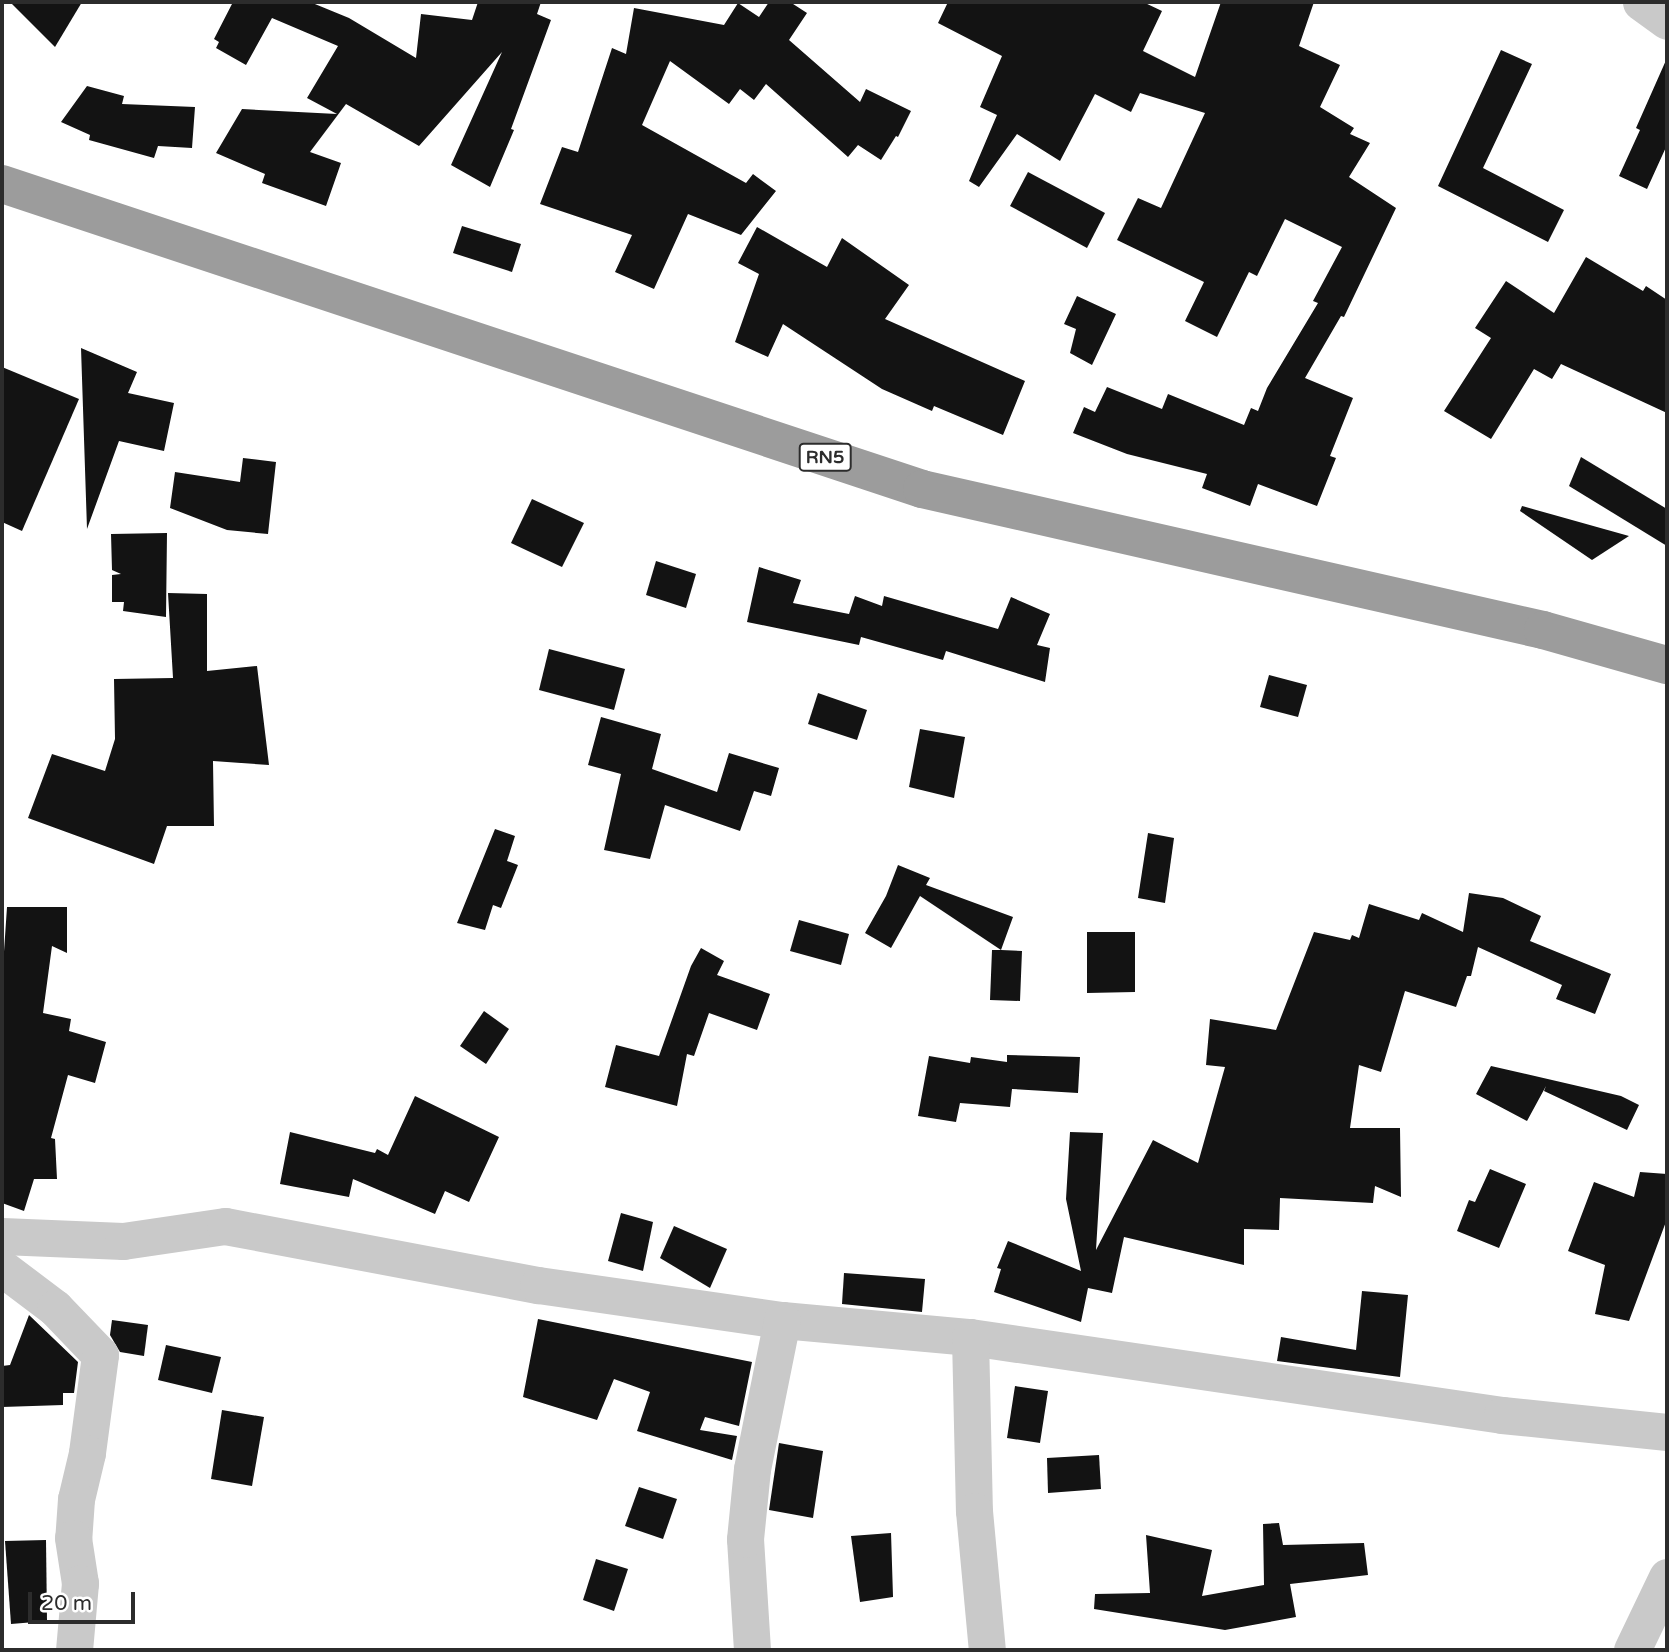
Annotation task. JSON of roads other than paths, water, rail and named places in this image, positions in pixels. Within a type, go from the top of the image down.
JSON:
[{"type":"highway","name":"RN5","points":[[2,184],[922,489],[1543,630],[1667,665]]},
{"type":"street","points":[[1642,2],[1667,21]]},
{"type":"street","points":[[2,1236],[123,1241],[225,1226],[538,1285],[782,1320],[971,1337],[1502,1415],[1667,1432]]},
{"type":"street","points":[[2,1268],[55,1308],[100,1355],[87,1453],[76,1499],[73,1538],[80,1583],[74,1650]]},
{"type":"street","points":[[752,1650],[746,1528],[752,1469],[782,1320]]},
{"type":"street","points":[[971,1337],[974,1511],[987,1650]]},
{"type":"street","points":[[1632,1650],[1667,1577]]}]
